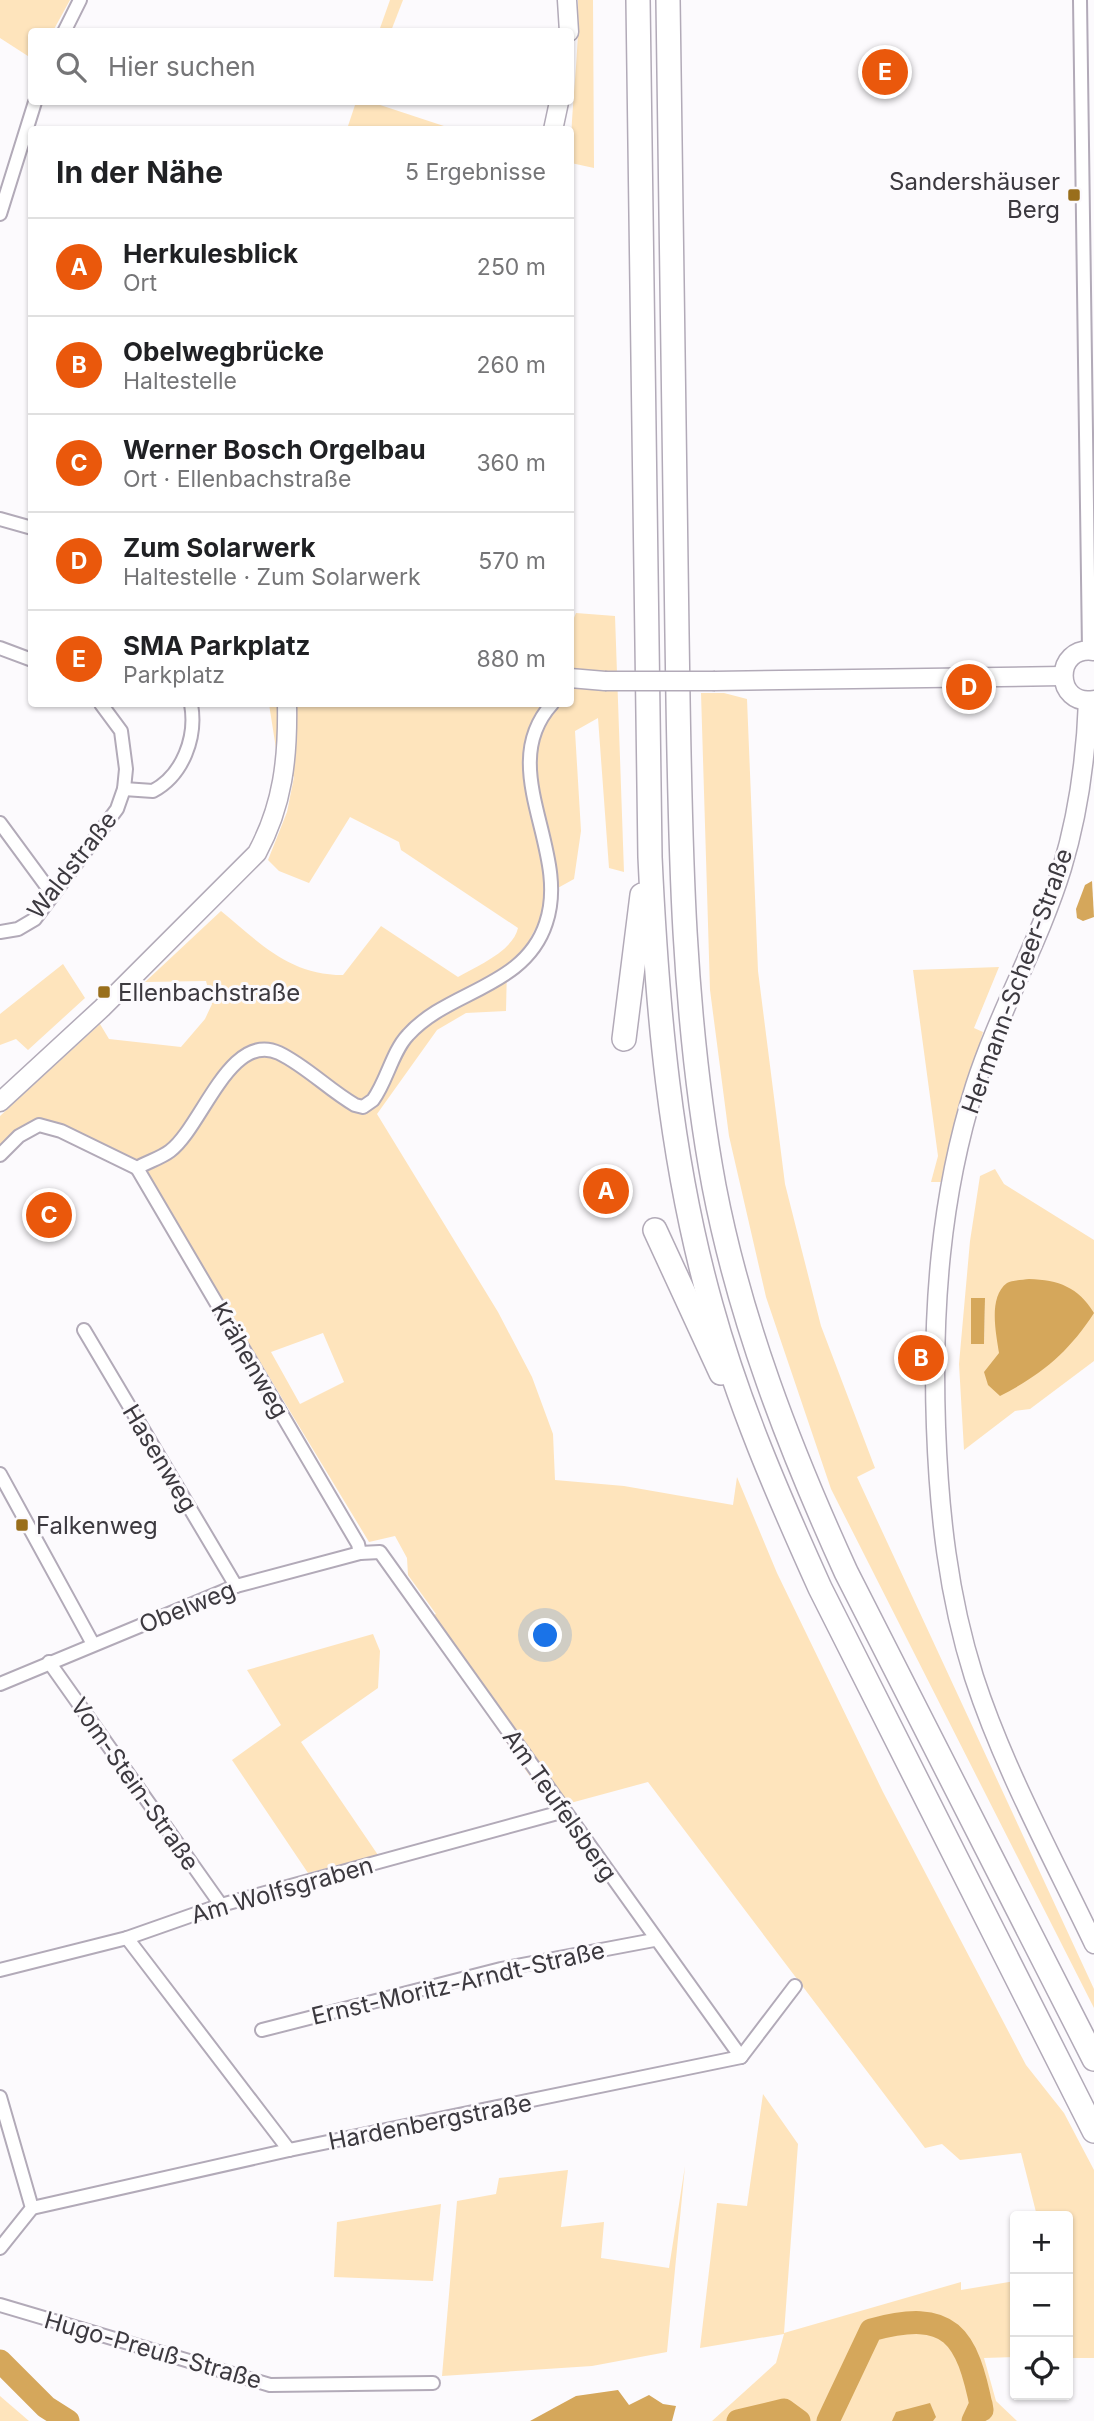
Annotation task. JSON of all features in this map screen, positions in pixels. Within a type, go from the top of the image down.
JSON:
[{"type":"highway","points":[[638,0],[650,858],[657,979],[671,1114],[685,1195],[711,1305],[748,1423]]},
{"type":"highway","points":[[668,0],[680,855],[692,1037],[715,1190],[745,1312],[777,1413],[808,1490],[846,1572],[1094,2059]]},
{"type":"highway","points":[[624,1039],[639,913],[650,858]]},
{"type":"highway","points":[[655,1230],[704,1342],[748,1423],[820,1588],[1094,2131]]},
{"type":"main road","points":[[567,0],[569,28]]},
{"type":"main road","points":[[555,126],[558,105]]},
{"type":"main road","points":[[1091,650],[1069,658],[1062,676],[1070,694],[1091,701]]},
{"type":"main road","points":[[574,678],[716,681],[1062,676]]},
{"type":"main road","name":"Hermann-Scheer-Straße","points":[[1091,701],[1083,762],[1062,869],[984,1059],[956,1156],[938,1266],[934,1368],[944,1542],[965,1645],[1004,1756],[1094,1944]]},
{"type":"main road","points":[[0,1102],[102,1007],[257,853],[271,826],[285,776],[287,707]]},
{"type":"street","points":[[66,28],[80,0]]},
{"type":"street","points":[[1080,0],[1091,650]]},
{"type":"street","points":[[0,214],[34,105]]},
{"type":"street","points":[[0,519],[28,527]]},
{"type":"street","points":[[0,648],[28,658]]},
{"type":"street","name":"Waldstraße","points":[[0,932],[18,929],[35,919],[117,809],[127,769],[121,731],[103,707]]},
{"type":"street","points":[[124,789],[153,791],[177,774],[188,744],[191,707]]},
{"type":"street","points":[[0,1155],[19,1136],[39,1125],[61,1131],[136,1168],[171,1150],[199,1117],[230,1067],[251,1052],[278,1053],[341,1097],[363,1107],[380,1090],[406,1036],[429,1016],[507,975],[520,963],[546,925],[552,898],[549,864],[527,756],[533,732],[550,707]]},
{"type":"street","points":[[0,823],[53,895]]},
{"type":"street","name":"Krähenweg","points":[[136,1168],[358,1545],[360,1553]]},
{"type":"street","name":"Hasenweg","points":[[85,1330],[236,1586]]},
{"type":"street","points":[[0,1474],[93,1644]]},
{"type":"street","name":"Obelweg","points":[[0,1684],[236,1586],[360,1553],[380,1552]]},
{"type":"street","name":"Am Teufelsberg","points":[[380,1552],[654,1940],[741,2057]]},
{"type":"street","name":"Vom-Stein-Straße","points":[[48,1662],[221,1905]]},
{"type":"street","name":"Am Wolfsgraben","points":[[0,1970],[127,1938],[221,1905],[565,1811]]},
{"type":"street","points":[[127,1938],[289,2150]]},
{"type":"street","name":"Ernst-Moritz-Arndt-Straße","points":[[262,2031],[500,1969],[654,1940]]},
{"type":"street","points":[[741,2057],[795,1986]]},
{"type":"street","name":"Hardenbergstraße","points":[[32,2208],[289,2150],[741,2057]]},
{"type":"street","points":[[0,2097],[32,2208],[0,2248]]},
{"type":"street","name":"Hugo-Preuß-Straße","points":[[0,2305],[270,2385],[433,2383]]},
{"type":"shaded area","points":[[0,0],[70,0],[55,28],[28,28],[28,56],[0,38]]},
{"type":"shaded area","points":[[390,0],[403,0],[392,28],[380,28]]},
{"type":"shaded area","points":[[578,0],[593,0],[594,168],[574,164],[572,122]]},
{"type":"shaded area","points":[[355,105],[380,105],[444,126],[348,126]]},
{"type":"shaded area","points":[[576,613],[615,616],[624,872],[609,868],[598,718],[575,731],[581,831],[574,879],[547,894],[540,920],[527,944],[507,966],[506,1011],[466,1013],[437,1030],[377,1114],[498,1312],[532,1377],[553,1434],[555,1480],[624,1486],[733,1505],[737,1477],[777,1573],[883,1792],[1026,2065],[1064,2113],[1094,2170],[1094,2358],[1073,2358],[1073,2211],[1036,2211],[1021,2153],[960,2160],[942,2144],[925,2148],[648,1782],[552,1808],[422,1621],[436,1614],[408,1575],[407,1558],[395,1536],[369,1542],[152,1183],[65,1127],[40,1119],[17,1131],[0,1148],[0,1116],[100,1024],[109,1039],[181,1047],[205,1019],[212,1004],[206,981],[145,982],[221,911],[276,955],[307,970],[324,974],[343,975],[381,926],[458,977],[502,951],[515,936],[518,928],[401,850],[399,842],[350,817],[309,883],[279,871],[268,860],[287,812],[294,777],[277,755],[269,707],[574,707]],"holes":[[[323,1333],[344,1382],[300,1404],[271,1352]]]},
{"type":"shaded area","points":[[701,693],[724,693],[747,699],[758,971],[785,1184],[821,1326],[875,1468],[857,1477],[1094,1989],[1094,2008],[831,1489],[766,1297],[729,1136],[710,990]]},
{"type":"shaded area","points":[[1092,881],[1094,917],[1083,921],[1077,918],[1076,909],[1085,885]]},
{"type":"shaded area","points":[[63,964],[85,998],[28,1050],[16,1039],[0,1045],[0,1014]]},
{"type":"shaded area","points":[[999,967],[974,1028],[983,1032],[941,1182],[931,1182],[938,1156],[913,970]]},
{"type":"shaded area","points":[[995,1169],[1004,1184],[1094,1240],[1094,1361],[1030,1409],[1015,1411],[964,1450],[959,1364],[970,1241],[980,1176]],"holes":[[[971,1299],[985,1299],[984,1344]]]},
{"type":"shaded area","points":[[1029,1279],[1050,1281],[1067,1287],[1081,1297],[1094,1313],[1075,1339],[1053,1361],[1000,1396],[988,1385],[984,1372],[999,1353],[995,1316],[997,1297],[1007,1283]]},
{"type":"shaded area","points":[[971,1298],[985,1298],[984,1344],[971,1344]]},
{"type":"shaded area","points":[[373,1634],[380,1651],[378,1688],[301,1742],[378,1855],[308,1873],[232,1760],[281,1725],[247,1670]]},
{"type":"shaded area","points":[[763,2094],[798,2144],[784,2333],[961,2282],[961,2290],[1010,2282],[1010,2357],[984,2358],[996,2401],[1017,2421],[712,2421],[776,2363],[784,2334],[700,2348],[717,2203],[747,2206]]},
{"type":"shaded area","points":[[685,2166],[667,2352],[592,2366],[442,2376],[457,2201],[496,2194],[499,2178],[568,2170],[561,2227],[604,2222],[601,2258],[669,2268]]},
{"type":"shaded area","points":[[441,2204],[433,2281],[334,2277],[337,2222]]},
{"type":"shaded area","points":[[618,2390],[629,2405],[649,2395],[663,2404],[676,2406],[672,2421],[530,2421],[576,2396]]},
{"type":"shaded area","points":[[0,2396],[29,2421],[0,2421]]},
{"type":"shaded area","points":[[930,2403],[936,2417],[933,2421],[892,2421],[896,2412]]},
{"type":"waterway","points":[[828,2421],[871,2330],[898,2324],[920,2323],[937,2326],[951,2334],[961,2346],[970,2363],[976,2384],[982,2410],[981,2404],[973,2421]]},
{"type":"waterway","points":[[0,2361],[46,2407],[68,2421]]},
{"type":"waterway","points":[[738,2421],[784,2410],[799,2421]]},
{"type":"place","name":"SMA Parkplatz","points":[[885,72]]},
{"type":"place","name":"Sandershäuser Berg","points":[[1074,195]]},
{"type":"place","name":"Zum Solarwerk","points":[[969,687]]},
{"type":"place","name":"Ellenbachstraße","points":[[104,992]]},
{"type":"place","name":"Herkulesblick","points":[[606,1191]]},
{"type":"place","name":"Werner Bosch Orgelbau","points":[[49,1215]]},
{"type":"place","name":"Obelwegbrücke","points":[[921,1358]]},
{"type":"place","name":"Falkenweg","points":[[22,1525]]}]
